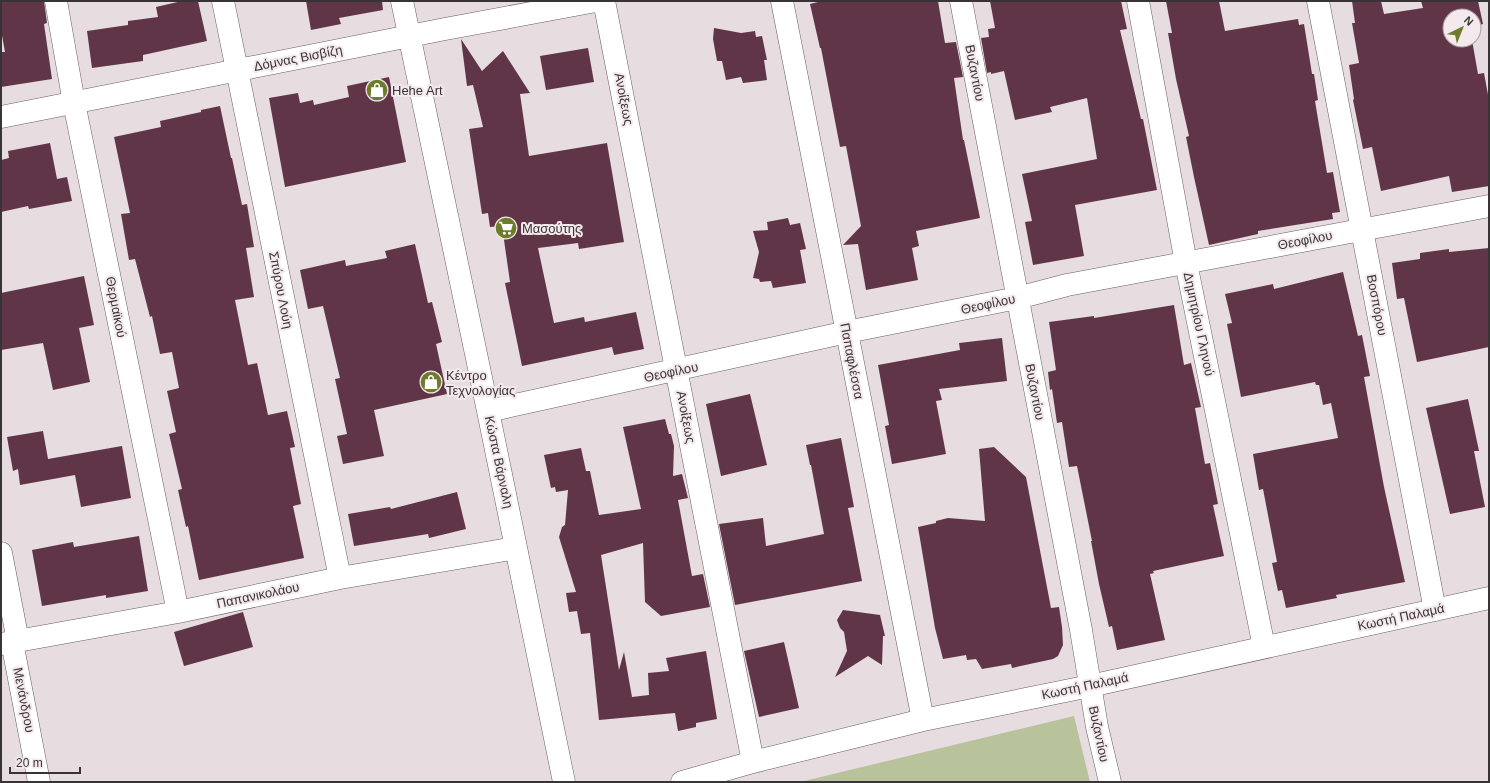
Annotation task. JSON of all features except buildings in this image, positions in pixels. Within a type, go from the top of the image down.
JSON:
[{"type":"street","name":"Θερμαϊκού","points":[[56,1],[74,103],[178,612]]},
{"type":"street","name":"Σπύρου Λούη","points":[[223,1],[340,578]]},
{"type":"street","name":"Κώστα Βάρναλη","points":[[402,1],[564,782]]},
{"type":"street","name":"Δόμνας Βισβίζη","points":[[1,117],[409,36],[596,1]]},
{"type":"street","name":"Ανοίξεως","points":[[604,1],[753,762]]},
{"type":"street","name":"Παπαφλέσσα","points":[[782,1],[923,720]]},
{"type":"street","name":"Βυζαντίου","points":[[961,1],[1081,630],[1090,686],[1110,782]]},
{"type":"street","name":"Δημητρίου Γληνού","points":[[1138,1],[1186,263],[1264,647]]},
{"type":"street","name":"Βοσπόρου","points":[[1318,1],[1435,610]]},
{"type":"street","name":"Θεοφίλου","points":[[488,411],[677,371],[847,332],[1017,298],[1067,285],[1489,206]]},
{"type":"street","name":"Παπανικολάου","points":[[11,642],[178,612],[340,578],[516,548]]},
{"type":"street","name":"Μενάνδρου","points":[[1,553],[11,642],[40,782]]},
{"type":"street","name":"Κωστή Παλαμά","points":[[682,782],[753,762],[923,720],[1090,686],[1489,598]]},
{"type":"green space","points":[[1074,716],[1090,782],[800,782]]},
{"type":"place","name":"Hehe Art","points":[[377,90]]},
{"type":"place","name":"Μασούτης","points":[[506,228]]},
{"type":"place","name":"Κέντρο Τεχνολογίας","points":[[431,382]]}]
